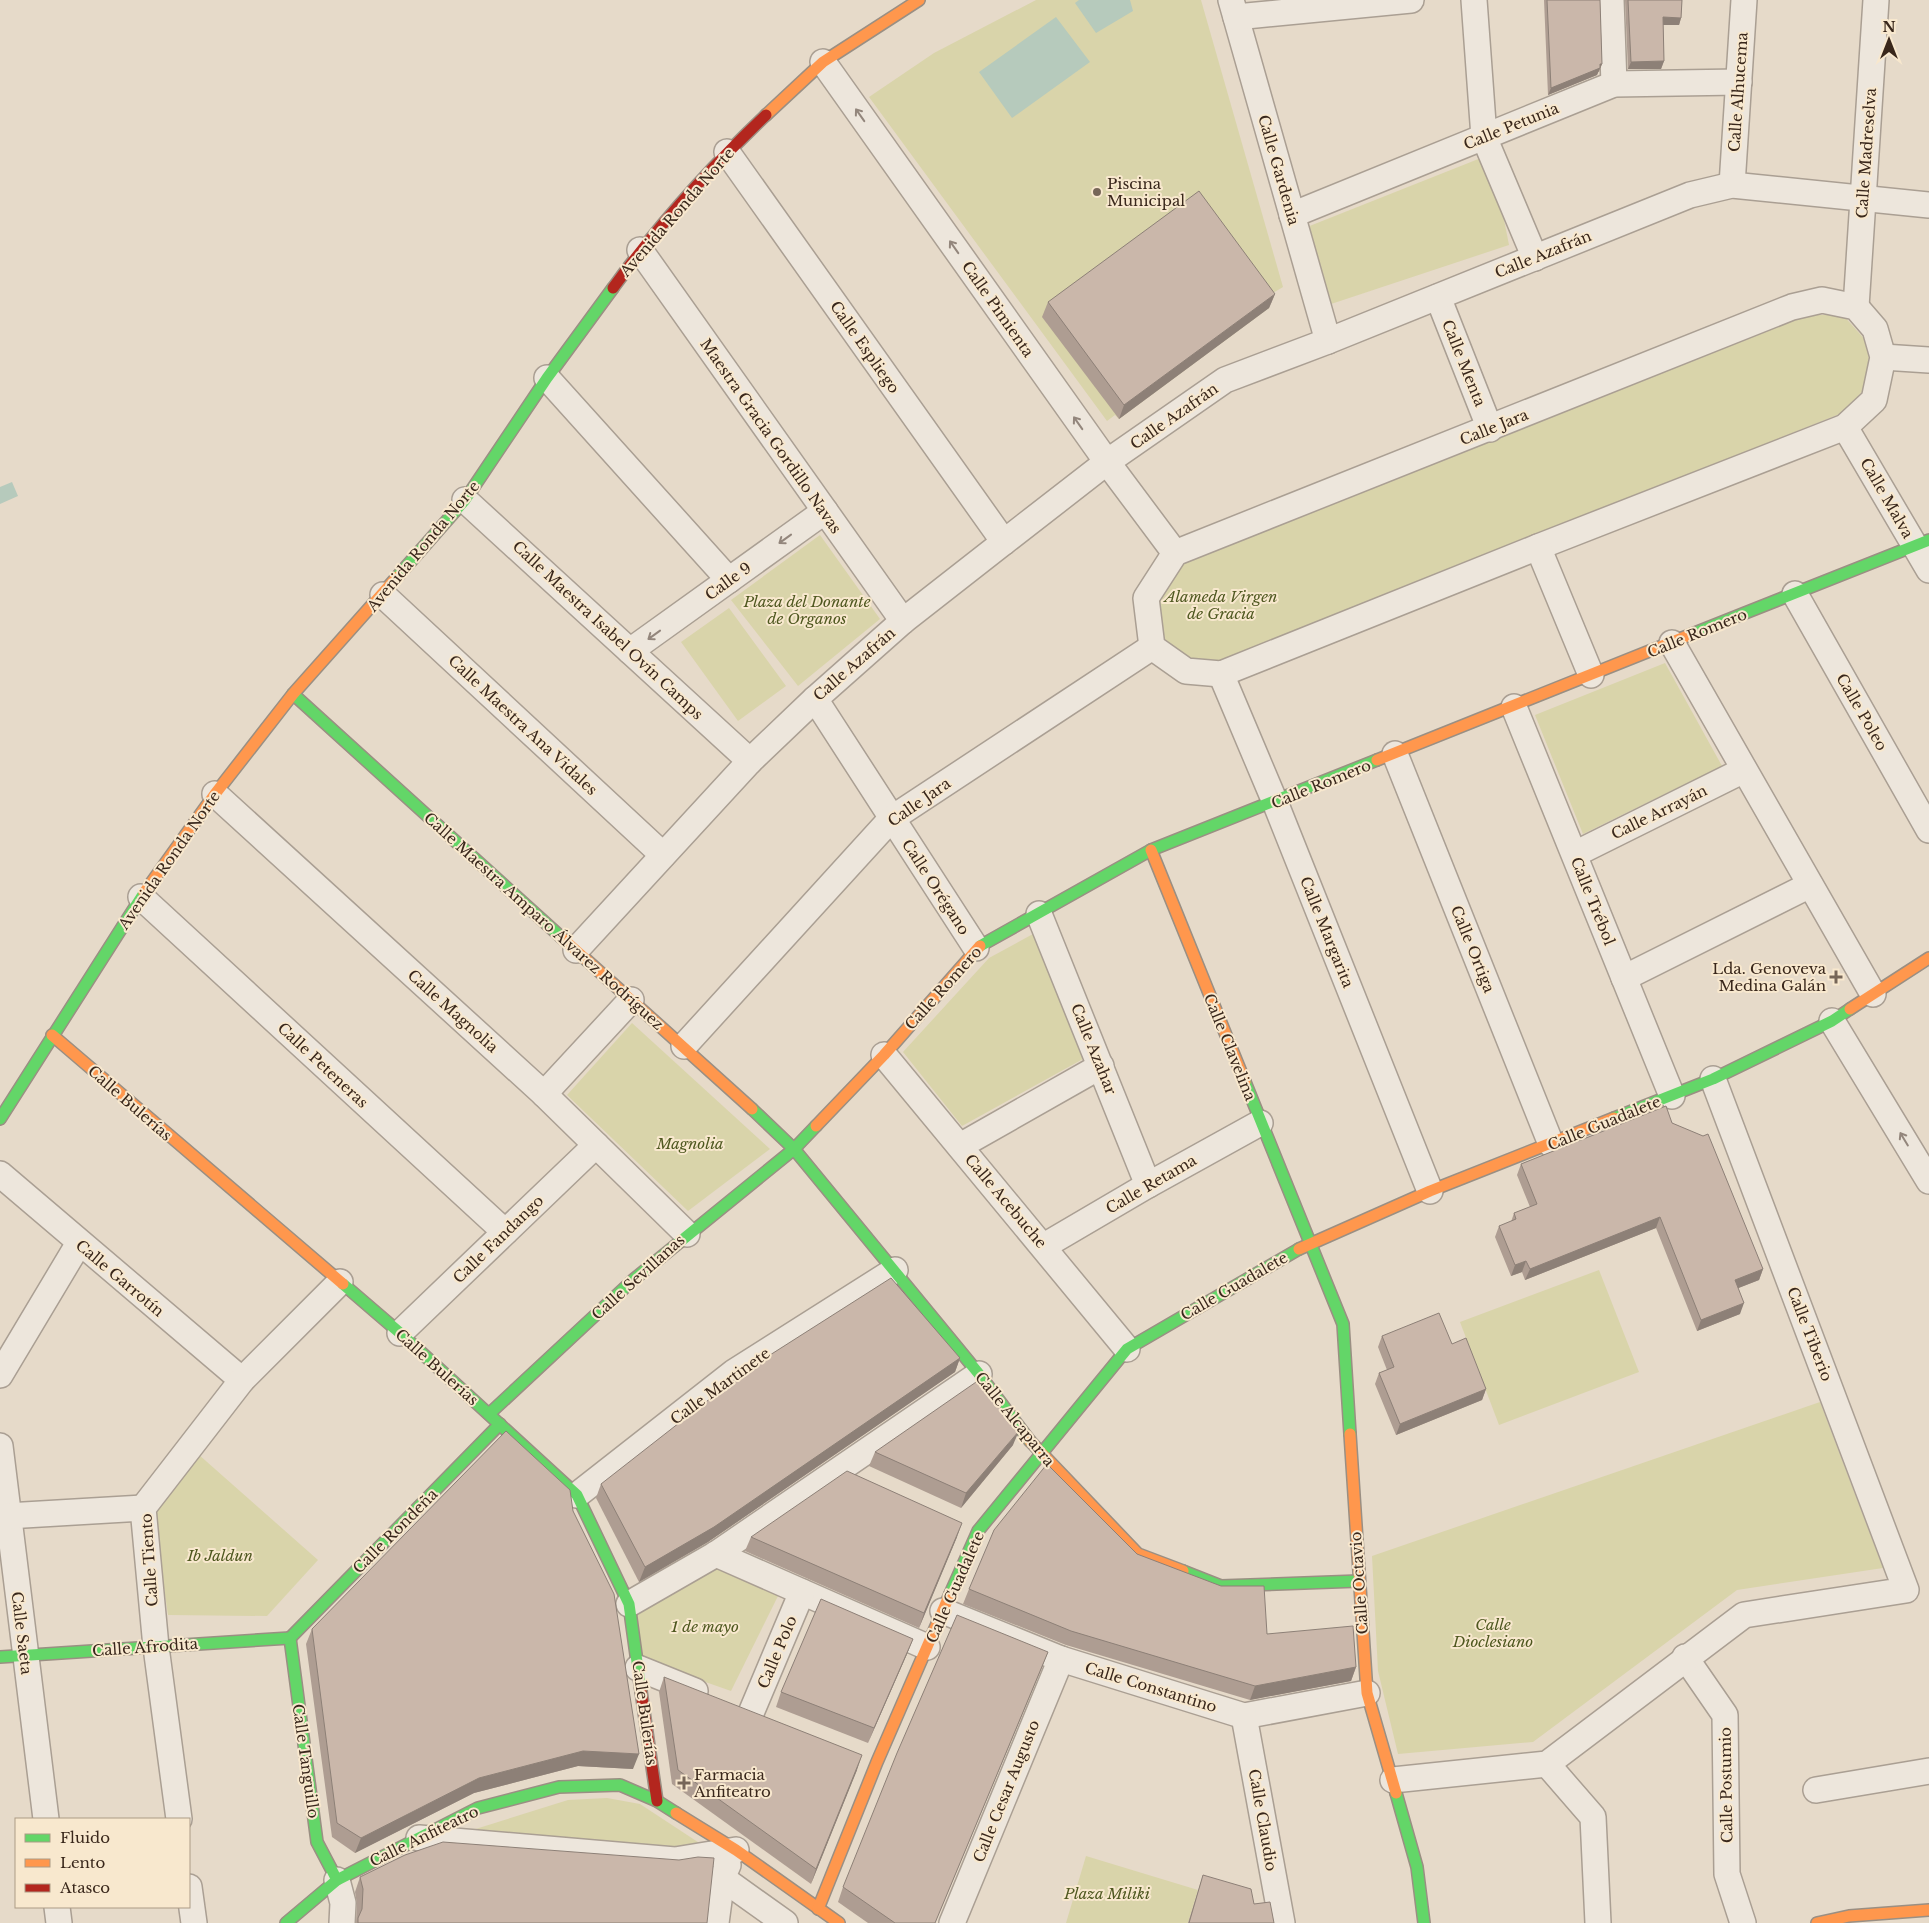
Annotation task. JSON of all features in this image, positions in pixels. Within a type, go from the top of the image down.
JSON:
[{"type":"street","name":"Avenida Ronda Norte","points":[[0,1119],[141,897],[214,794],[293,694],[383,595],[465,500],[547,378],[640,250],[727,152],[822,62],[919,0]]},
{"type":"street","points":[[1233,9],[1411,0]]},
{"type":"street","points":[[1474,0],[1484,137],[1534,258]]},
{"type":"street","points":[[1612,0],[1614,84]]},
{"type":"street","name":"Calle Alhucema","points":[[1732,185],[1744,0]]},
{"type":"street","name":"Calle Madreselva","points":[[1856,307],[1876,0]]},
{"type":"street","name":"Calle Gardenia","points":[[1233,9],[1328,341]]},
{"type":"street","name":"Calle Pimienta","points":[[822,62],[1107,462],[1175,554]]},
{"type":"street","name":"Calle Petunia","points":[[1292,215],[1614,84],[1739,82]]},
{"type":"street","name":"Calle Espliego","points":[[727,152],[1004,542]]},
{"type":"street","name":"Calle Azafrán","points":[[576,950],[750,761],[815,699],[903,621],[1107,462],[1224,380],[1328,341],[1690,194],[1732,185],[1929,205]]},
{"type":"street","name":"Maestra Gracia Gordillo Navas","points":[[640,250],[903,621]]},
{"type":"street","name":"Calle Menta","points":[[1438,297],[1490,429]]},
{"type":"street","name":"Calle Jara","points":[[1175,554],[1792,307],[1822,300],[1856,307]]},
{"type":"street","points":[[1175,554],[1146,598],[1152,646],[1186,671],[1221,674],[1538,546],[1845,427],[1874,400],[1883,357],[1875,329],[1856,307]]},
{"type":"street","points":[[1883,357],[1929,360]]},
{"type":"street","points":[[547,378],[729,580]]},
{"type":"street","name":"Calle Malva","points":[[1845,427],[1922,543],[1929,570]]},
{"type":"street","name":"Calle Maestra Isabel Ovín Camps","points":[[465,500],[750,761]]},
{"type":"street","name":"Calle 9","points":[[630,651],[825,511]]},
{"type":"street","name":"Calle Romero","points":[[794,1149],[884,1054],[976,948],[1040,914],[1151,850],[1922,543]]},
{"type":"street","points":[[1538,546],[1591,676]]},
{"type":"street","name":"Calle Poleo","points":[[1795,594],[1929,830]]},
{"type":"street","name":"Calle Maestra Ana Vidales","points":[[383,595],[663,854]]},
{"type":"street","points":[[1672,643],[1872,994]]},
{"type":"street","name":"Calle Jara","points":[[684,1046],[891,819],[1152,646]]},
{"type":"street","name":"Calle Margarita","points":[[1221,674],[1275,802],[1430,1192]]},
{"type":"street","name":"Calle Maestra Amparo Álvarez Rodríguez","points":[[293,694],[684,1046],[794,1149]]},
{"type":"street","name":"Calle Orégano","points":[[815,699],[976,948]]},
{"type":"street","name":"Calle Trébol","points":[[1514,707],[1672,1096]]},
{"type":"street","name":"Calle Ortiga","points":[[1395,754],[1551,1144]]},
{"type":"street","name":"Calle Arrayán","points":[[1574,854],[1744,770]]},
{"type":"street","name":"Calle Magnolia","points":[[214,794],[544,1094],[687,1234]]},
{"type":"street","name":"Calle Clavelina","points":[[1151,850],[1310,1243]]},
{"type":"street","points":[[1624,978],[1810,885]]},
{"type":"street","name":"Calle Peteneras","points":[[141,897],[505,1232]]},
{"type":"street","name":"Calle Azahar","points":[[1040,914],[1148,1184]]},
{"type":"street","name":"Calle Guadalete","points":[[818,1909],[868,1759],[927,1647],[943,1611],[969,1527],[1040,1453],[1127,1349],[1310,1243],[1430,1192],[1713,1079],[1832,1021],[1929,958]]},
{"type":"street","points":[[544,1094],[631,1000]]},
{"type":"street","points":[[1832,1021],[1929,1181]]},
{"type":"street","name":"Calle Bulerías","points":[[52,1035],[400,1333],[577,1495],[629,1604],[657,1801]]},
{"type":"street","name":"Calle Acebuche","points":[[884,1054],[1127,1349]]},
{"type":"street","points":[[960,1146],[1101,1066]]},
{"type":"street","name":"Calle Tiberio","points":[[1685,1657],[1744,1614],[1906,1590],[1713,1079]]},
{"type":"street","name":"Calle Retama","points":[[1044,1246],[1148,1184],[1260,1123]]},
{"type":"street","name":"Calle Fandango","points":[[400,1333],[596,1145]]},
{"type":"street","name":"Calle Sevillanas","points":[[489,1414],[633,1280],[687,1234],[794,1149]]},
{"type":"street","name":"Calle Alcaparra","points":[[794,1149],[895,1270],[1040,1453],[1138,1554],[1221,1586],[1358,1581]]},
{"type":"street","name":"Calle Garrotín","points":[[0,1174],[242,1380]]},
{"type":"street","points":[[0,1375],[79,1243]]},
{"type":"street","name":"Calle Octavio","points":[[1310,1243],[1343,1324],[1358,1581],[1367,1692],[1417,1867],[1424,1923]]},
{"type":"street","name":"Calle Martinete","points":[[577,1495],[734,1372],[895,1270]]},
{"type":"street","name":"Calle Tiento","points":[[180,1818],[156,1647],[143,1508],[242,1380],[340,1282]]},
{"type":"street","points":[[629,1604],[716,1554],[979,1374]]},
{"type":"street","name":"Calle Rondeña","points":[[290,1638],[500,1424]]},
{"type":"street","name":"Calle Saeta","points":[[0,1446],[24,1656],[46,1818]]},
{"type":"street","points":[[840,1469],[866,1481]]},
{"type":"street","points":[[7,1516],[143,1508]]},
{"type":"street","points":[[716,1554],[927,1647]]},
{"type":"street","name":"Calle Polo","points":[[638,1668],[742,1709],[802,1592]]},
{"type":"street","name":"Calle Constantino","points":[[943,1611],[1061,1659],[1244,1716],[1367,1692]]},
{"type":"street","name":"Calle Afrodita","points":[[0,1657],[290,1638]]},
{"type":"street","name":"Calle Tanguillo","points":[[290,1638],[317,1842],[337,1880]]},
{"type":"street","points":[[1393,1780],[1547,1764],[1685,1657]]},
{"type":"street","name":"Calle Postumio","points":[[1685,1657],[1725,1715],[1727,1874],[1743,1923]]},
{"type":"street","name":"Calle Cesar Augusto","points":[[952,1923],[1061,1659]]},
{"type":"street","name":"Calle Claudio","points":[[1244,1716],[1282,1923]]},
{"type":"street","points":[[1547,1764],[1593,1817],[1598,1923]]},
{"type":"street","points":[[1816,1790],[1929,1771]]},
{"type":"street","name":"Calle Anfiteatro","points":[[286,1923],[337,1880],[478,1808],[559,1787],[620,1785],[657,1801],[736,1850],[839,1923]]},
{"type":"street","points":[[419,1838],[675,1860],[736,1850]]},
{"type":"street","points":[[716,1923],[722,1878],[736,1850]]},
{"type":"street","points":[[722,1878],[785,1923]]},
{"type":"street","points":[[337,1880],[343,1904],[342,1923]]},
{"type":"street","points":[[190,1894],[194,1923]]},
{"type":"street","points":[[57,1908],[60,1923]]},
{"type":"street","points":[[1817,1923],[1849,1916],[1929,1910]]},
{"type":"green space","name":"Piscina Municipal","points":[[1036,0],[1201,0],[1283,287],[1263,299],[1269,308],[1119,419],[1115,415],[1107,421],[869,97],[934,53]]},
{"type":"green space","points":[[1491,154],[1509,245],[1319,308],[1297,231]]},
{"type":"green space","name":"Alameda Virgen de Gracia","points":[[1797,315],[1843,315],[1868,343],[1870,381],[1847,411],[1219,664],[1187,663],[1162,639],[1154,599],[1182,562]]},
{"type":"green space","name":"Plaza del Donante de Órganos","points":[[820,535],[880,619],[798,686],[731,600]]},
{"type":"green space","points":[[729,608],[786,686],[738,721],[681,642]]},
{"type":"green space","points":[[1665,663],[1722,766],[1583,834],[1535,715]]},
{"type":"green space","points":[[1033,934],[1083,1059],[962,1126],[903,1052],[989,958]]},
{"type":"green space","name":"Magnolia","points":[[632,1023],[770,1149],[688,1211],[567,1095]]},
{"type":"green space","points":[[1599,1270],[1639,1372],[1499,1425],[1460,1322]]},
{"type":"green space","name":"Calle Dioclesiano","points":[[1820,1402],[1883,1568],[1737,1590],[1533,1742],[1398,1754],[1378,1671],[1372,1556]]},
{"type":"green space","name":"Ib Jaldun","points":[[198,1454],[318,1560],[267,1616],[168,1615],[153,1512]]},
{"type":"green space","name":"1 de mayo","points":[[715,1560],[779,1594],[731,1691],[640,1659],[630,1610]]},
{"type":"green space","points":[[607,1798],[640,1804],[710,1850],[466,1832],[568,1800]]},
{"type":"green space","name":"Plaza Miliki","points":[[1086,1856],[1198,1890],[1188,1923],[1066,1923]]},
{"type":"shaded area","points":[[1079,0],[1130,0],[1133,11],[1096,33],[1075,3]]},
{"type":"shaded area","points":[[1056,17],[1090,62],[1012,118],[979,72]]},
{"type":"shaded area","points":[[12,482],[18,496],[0,504],[0,487]]},
{"type":"building","points":[[1547,0],[1600,0],[1602,64],[1600,64],[1600,68],[1551,88]]},
{"type":"building","points":[[1628,0],[1682,0],[1681,18],[1663,17],[1664,61],[1631,62]]},
{"type":"building","points":[[1199,191],[1275,294],[1124,405],[1048,302]]},
{"type":"building","points":[[1666,1106],[1672,1123],[1703,1136],[1708,1134],[1763,1269],[1735,1280],[1744,1303],[1701,1320],[1660,1217],[1530,1269],[1526,1261],[1515,1265],[1499,1226],[1516,1219],[1514,1213],[1537,1204],[1521,1164]]},
{"type":"building","points":[[891,1278],[960,1358],[714,1527],[645,1567],[601,1484],[748,1369]]},
{"type":"building","points":[[1439,1313],[1452,1344],[1466,1338],[1486,1389],[1400,1424],[1379,1373],[1394,1367],[1382,1336]]},
{"type":"building","points":[[979,1380],[1019,1431],[966,1493],[875,1452]]},
{"type":"building","points":[[506,1431],[570,1490],[573,1511],[614,1594],[639,1754],[583,1751],[479,1778],[361,1838],[337,1823],[312,1629]]},
{"type":"building","points":[[1047,1464],[1137,1554],[1221,1586],[1264,1586],[1267,1634],[1353,1626],[1356,1667],[1255,1686],[1071,1631],[969,1589],[994,1530]]},
{"type":"building","points":[[847,1471],[962,1523],[924,1613],[751,1537]]},
{"type":"building","points":[[821,1599],[913,1639],[874,1728],[781,1692]]},
{"type":"building","points":[[957,1615],[1048,1652],[935,1923],[895,1923],[843,1887],[897,1753]]},
{"type":"building","points":[[664,1677],[862,1755],[816,1869],[678,1770]]},
{"type":"building","points":[[443,1842],[679,1860],[698,1857],[714,1858],[707,1923],[358,1923],[362,1909],[363,1889],[360,1877],[405,1855]]},
{"type":"building","points":[[1203,1875],[1251,1889],[1254,1904],[1270,1902],[1274,1923],[1189,1923]]},
{"type":"traffic: fast","points":[[397,577],[465,500],[547,378],[613,288]]},
{"type":"traffic: fast","points":[[1692,634],[1929,540]]},
{"type":"traffic: fast","points":[[293,694],[561,937]]},
{"type":"traffic: fast","points":[[980,946],[1151,850],[1377,760]]},
{"type":"traffic: fast","points":[[0,1119],[144,893]]},
{"type":"traffic: fast","points":[[1614,1118],[1713,1079],[1832,1021],[1850,1009]]},
{"type":"traffic: fast","points":[[1245,1082],[1343,1324],[1350,1434]]},
{"type":"traffic: fast","points":[[752,1109],[794,1149],[979,1374],[1030,1441]]},
{"type":"traffic: fast","points":[[489,1414],[633,1280],[794,1149],[816,1126]]},
{"type":"traffic: fast","points":[[950,1594],[978,1531],[1127,1349],[1299,1249]]},
{"type":"traffic: fast","points":[[343,1284],[400,1333],[577,1495],[629,1604],[641,1691]]},
{"type":"traffic: fast","points":[[290,1638],[500,1424]]},
{"type":"traffic: fast","points":[[1183,1571],[1221,1586],[1359,1581]]},
{"type":"traffic: fast","points":[[290,1638],[317,1842],[337,1880]]},
{"type":"traffic: fast","points":[[0,1657],[290,1638]]},
{"type":"traffic: fast","points":[[286,1923],[337,1880],[478,1808],[559,1787],[620,1785],[657,1801],[676,1813]]},
{"type":"traffic: fast","points":[[1396,1793],[1417,1867],[1424,1923]]},
{"type":"traffic: slow","points":[[766,115],[823,62],[919,0]]},
{"type":"traffic: slow","points":[[144,893],[215,794],[293,694],[397,577]]},
{"type":"traffic: slow","points":[[1377,760],[1692,634]]},
{"type":"traffic: slow","points":[[1151,850],[1245,1082]]},
{"type":"traffic: slow","points":[[561,937],[752,1109]]},
{"type":"traffic: slow","points":[[816,1126],[884,1055],[980,946]]},
{"type":"traffic: slow","points":[[1850,1009],[1929,958]]},
{"type":"traffic: slow","points":[[52,1035],[343,1284]]},
{"type":"traffic: slow","points":[[1299,1249],[1430,1191],[1614,1118]]},
{"type":"traffic: slow","points":[[1350,1434],[1367,1693],[1396,1793]]},
{"type":"traffic: slow","points":[[1030,1441],[1138,1554],[1183,1571]]},
{"type":"traffic: slow","points":[[818,1909],[877,1762],[950,1594]]},
{"type":"traffic: slow","points":[[676,1813],[736,1850],[839,1923]]},
{"type":"traffic: slow","points":[[1817,1923],[1849,1916],[1929,1910]]},
{"type":"traffic: jam","points":[[613,288],[685,198],[766,115]]},
{"type":"traffic: jam","points":[[641,1691],[657,1801]]},
{"type":"place","name":"Piscina Municipal","points":[[1097,192]]},
{"type":"place","name":"Lda. Genoveva Medina Galán","points":[[1836,977]]},
{"type":"place","name":"Farmacia Anfiteatro","points":[[684,1783]]}]
